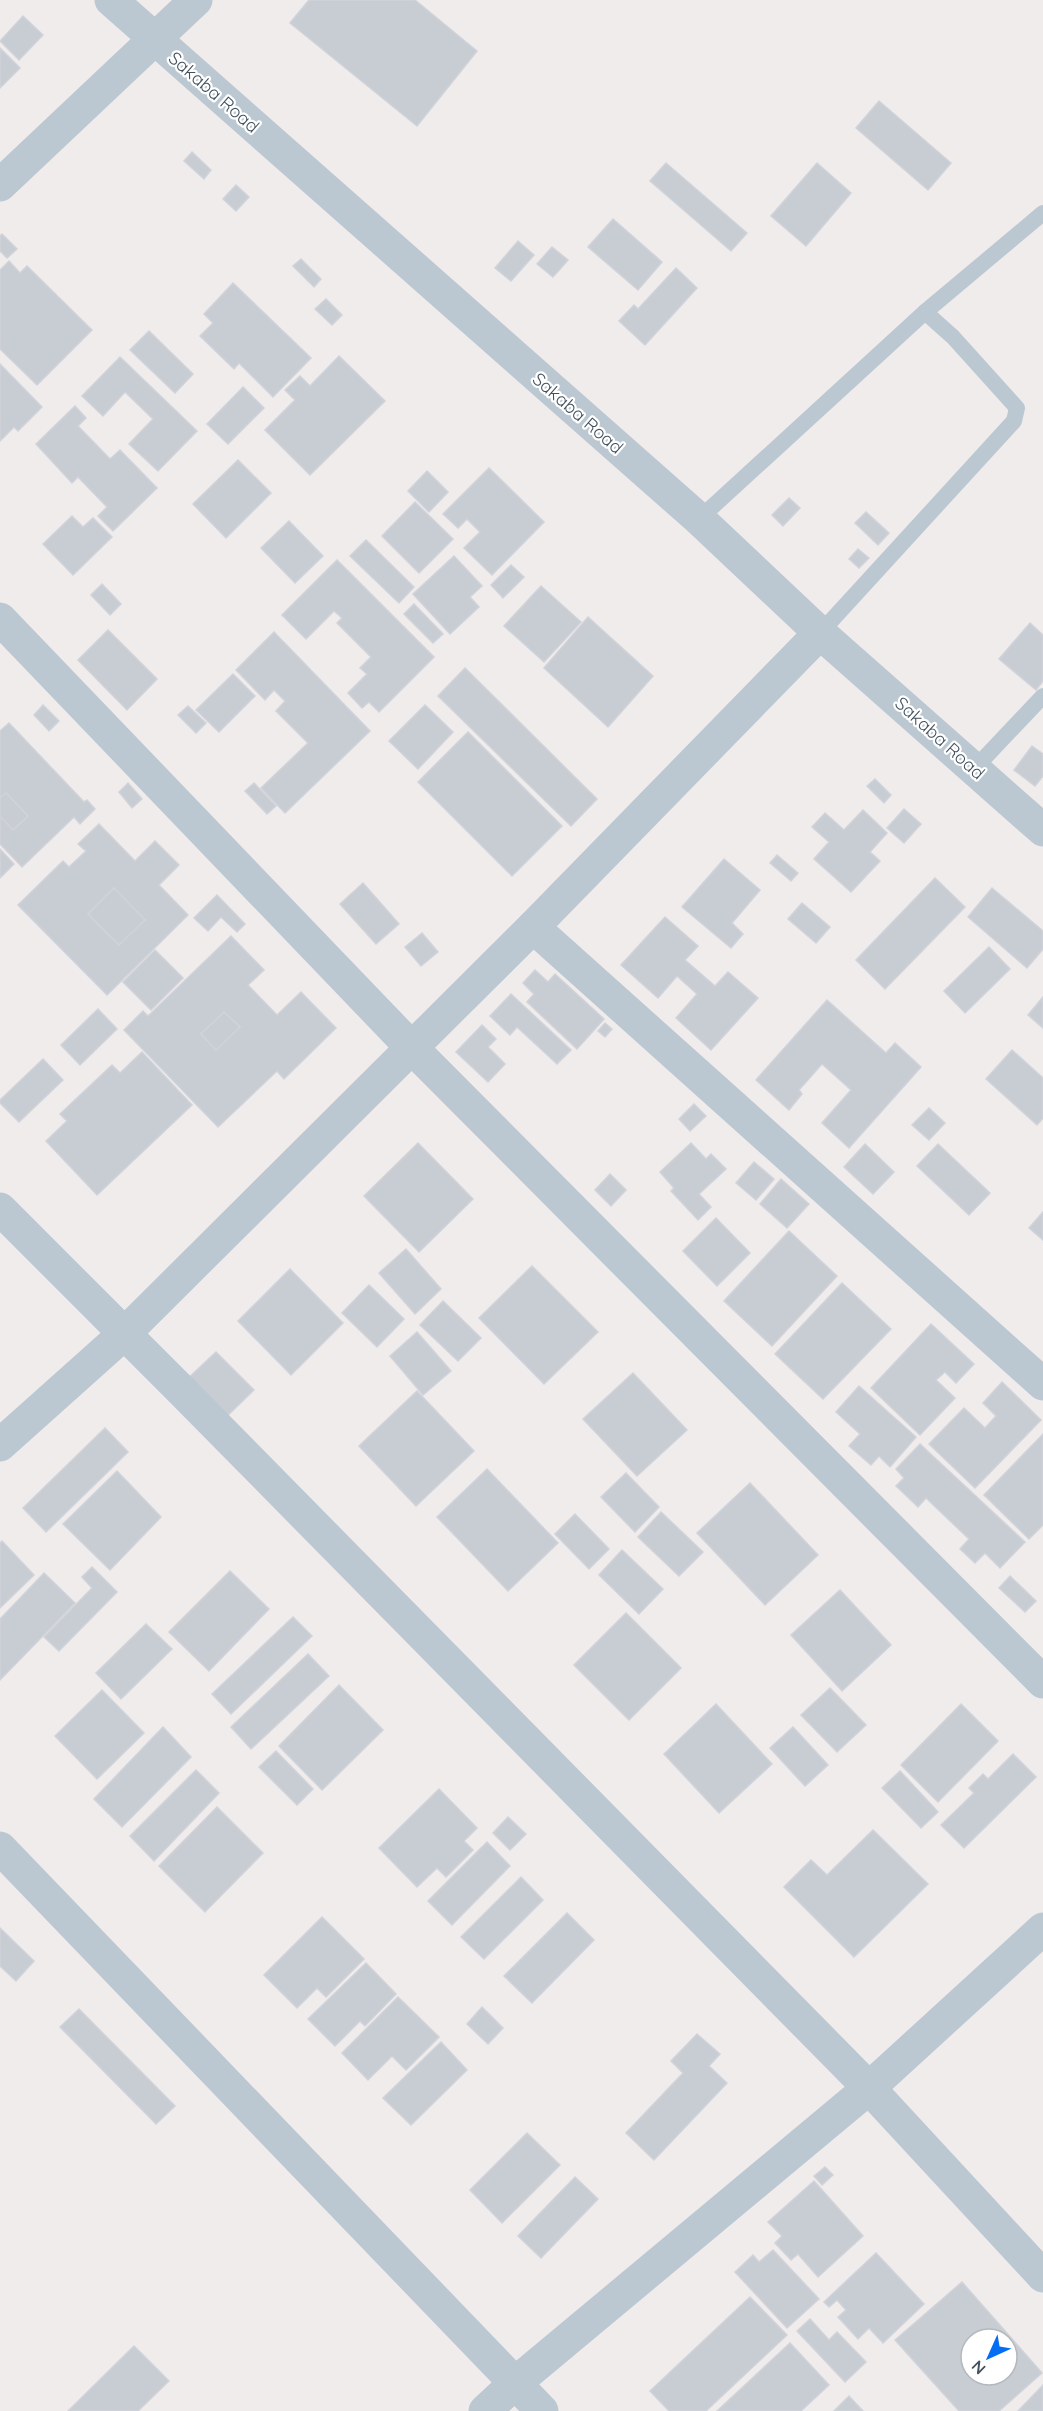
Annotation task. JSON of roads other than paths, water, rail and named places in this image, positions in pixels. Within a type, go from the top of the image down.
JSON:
[{"type":"street","name":"Sakaba Road","points":[[111,0],[699,519],[820,633],[1043,830]]},
{"type":"street","points":[[0,185],[196,0]]},
{"type":"street","points":[[0,619],[411,1047],[1043,1682]]},
{"type":"street","points":[[0,1445],[124,1334],[533,927],[820,633]]},
{"type":"street","points":[[533,927],[1043,1384]]},
{"type":"street","points":[[0,1209],[869,2088],[1043,2276]]},
{"type":"street","points":[[0,1848],[542,2411]]},
{"type":"street","points":[[485,2411],[514,2384],[869,2088],[1043,1929]]},
{"type":"lane","points":[[699,519],[925,312],[1043,213]]},
{"type":"lane","points":[[820,633],[1014,421],[1017,408],[953,337],[925,312]]},
{"type":"lane","points":[[974,769],[1043,696]]}]
